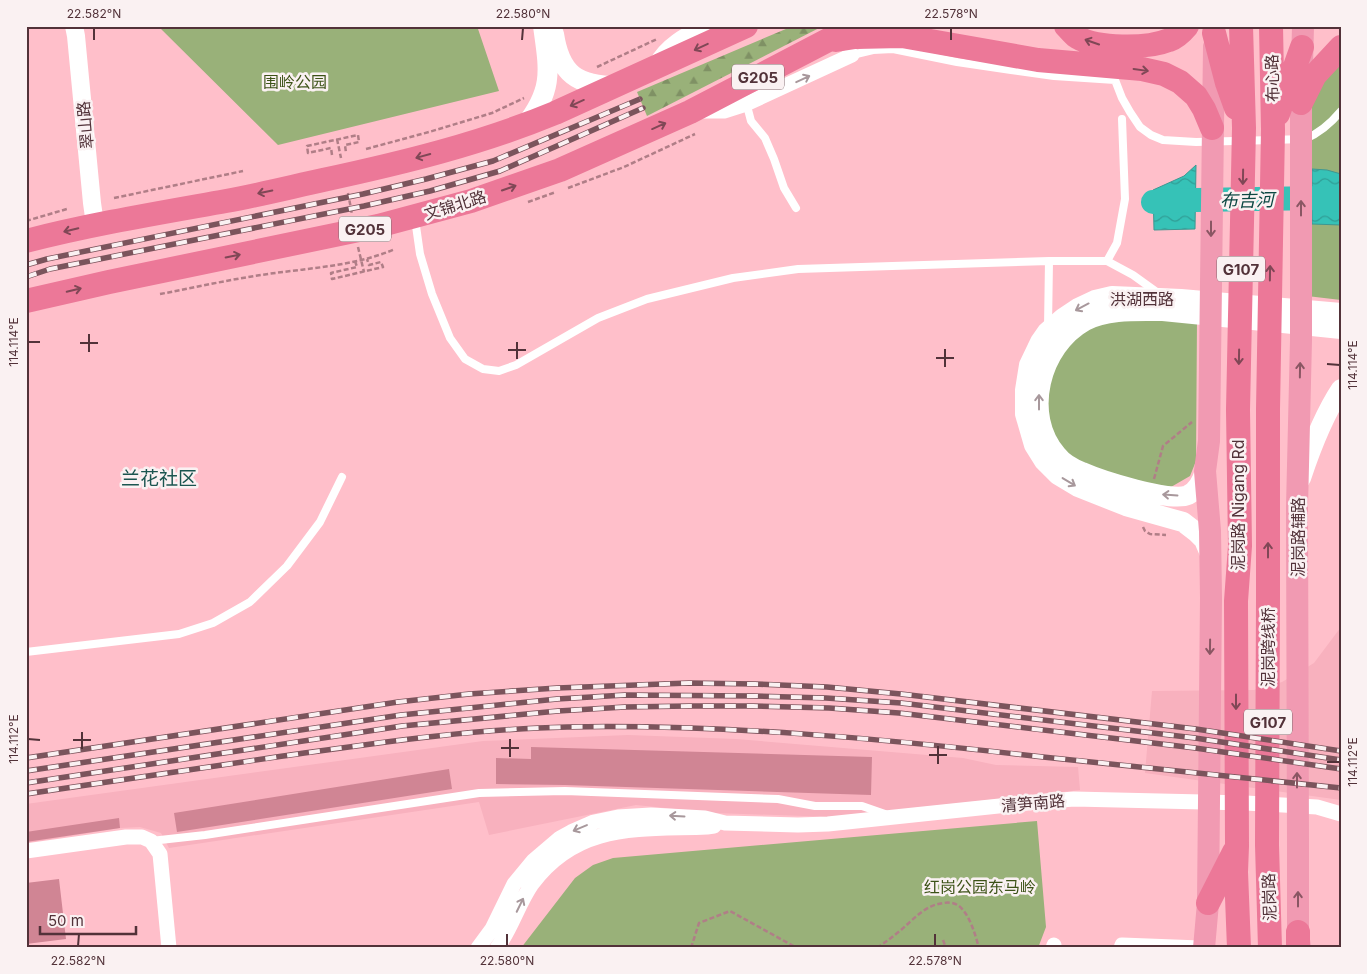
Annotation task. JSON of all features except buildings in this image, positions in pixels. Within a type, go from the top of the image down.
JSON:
[{"type":"highway","points":[[26,241],[95,224],[229,200],[392,165],[475,142],[524,126],[617,86],[746,26]]},
{"type":"highway","name":"文锦北路","points":[[26,301],[378,226],[471,201],[560,170],[690,112],[744,95],[832,34],[855,26]]},
{"type":"highway","points":[[1066,26],[1077,37],[1102,45],[1125,46],[1156,44],[1170,40],[1187,26]]},
{"type":"highway","name":"布心路","points":[[1241,26],[1244,128]]},
{"type":"highway","name":"布心路","points":[[1271,26],[1273,130]]},
{"type":"highway","points":[[1214,30],[1228,83],[1244,128]]},
{"type":"highway","points":[[832,34],[855,37],[902,36],[1038,60],[1142,69],[1164,74],[1180,82],[1196,96],[1212,128]]},
{"type":"highway","points":[[1273,130],[1303,36]]},
{"type":"highway","points":[[1301,102],[1315,75],[1341,47]]},
{"type":"highway","name":"泥岗路 Nigang Rd","points":[[1236,601],[1240,546],[1238,410],[1244,128]]},
{"type":"highway","name":"泥岗路 Nigang Rd","points":[[1268,598],[1268,409],[1273,130]]},
{"type":"highway","name":"泥岗跨线桥","points":[[1267,845],[1268,598]]},
{"type":"highway","name":"泥岗跨线桥","points":[[1236,601],[1237,846]]},
{"type":"highway","name":"泥岗路","points":[[1267,845],[1270,948]]},
{"type":"highway","points":[[1208,903],[1237,846]]},
{"type":"highway","name":"泥岗路","points":[[1237,846],[1236,872],[1239,948]]},
{"type":"highway","points":[[1225,948],[1236,872]]},
{"type":"main road","points":[[524,126],[539,105],[547,85],[548,64],[543,26]]},
{"type":"main road","points":[[553,26],[559,54],[572,74],[586,83],[599,86],[617,86]]},
{"type":"main road","points":[[1202,948],[1208,903],[1210,531],[1206,471],[1210,408],[1214,30]]},
{"type":"main road","name":"泥岗路辅路","points":[[1299,942],[1297,507],[1300,419],[1303,36]]},
{"type":"main road","name":"洪湖西路","points":[[1210,554],[1204,540],[1183,522],[1126,506],[1078,487],[1058,475],[1044,462],[1034,445],[1025,414],[1025,390],[1029,365],[1040,342],[1047,332],[1078,308],[1095,300],[1112,296],[1163,298],[1341,313]]},
{"type":"main road","name":"洪湖西路","points":[[1206,471],[1195,490],[1186,496],[1151,494],[1081,472],[1065,463],[1056,455],[1044,437],[1039,416],[1039,395],[1043,373],[1053,350],[1068,333],[1086,320],[1103,315],[1143,311],[1341,329]]},
{"type":"main road","points":[[1297,507],[1301,478],[1311,449],[1333,400],[1341,389]]},
{"type":"main road","points":[[1209,441],[1224,550],[1236,601]]},
{"type":"street","name":"翠山路","points":[[74,26],[95,224]]},
{"type":"street","points":[[653,69],[659,58],[670,46],[703,26]]},
{"type":"street","points":[[744,95],[852,55]]},
{"type":"street","name":"清笋南路","points":[[497,948],[526,893],[545,870],[566,852],[607,834],[645,829],[707,827],[725,823],[820,824],[1074,799],[1246,803],[1317,807],[1341,814]]},
{"type":"street","name":"清笋南路","points":[[478,948],[492,928],[514,884],[522,874],[541,853],[571,832],[608,818],[627,816],[651,815],[705,818],[725,823]]},
{"type":"street","points":[[26,851],[126,838],[142,837],[151,841],[160,854],[169,948]]},
{"type":"street","points":[[1121,948],[1122,945],[1202,948]]},
{"type":"lane","points":[[832,34],[852,55],[873,50],[893,49],[957,62],[1011,70],[1054,76],[1115,80],[1126,105],[1140,127],[1163,140],[1196,142],[1306,139],[1328,125],[1341,111]]},
{"type":"lane","points":[[744,95],[751,121],[765,138],[784,188],[796,208]]},
{"type":"lane","points":[[1107,261],[1117,243],[1125,199],[1122,119]]},
{"type":"lane","points":[[415,217],[420,254],[432,294],[450,338],[465,358],[483,369],[500,371],[516,365],[598,318],[647,299],[733,278],[798,269],[1049,261],[1107,261],[1133,275],[1163,298]]},
{"type":"lane","points":[[1047,332],[1049,261]]},
{"type":"lane","points":[[26,652],[179,634],[213,623],[250,602],[287,566],[320,522],[342,477]]},
{"type":"lane","points":[[151,841],[205,835],[479,793],[565,791],[778,798],[815,806],[862,806],[894,818]]},
{"type":"path","points":[[592,68],[598,67],[658,38]]},
{"type":"path","points":[[366,149],[492,113],[529,95]]},
{"type":"path","points":[[332,155],[332,148],[308,153],[307,146],[358,135],[359,142],[345,145],[346,153]]},
{"type":"path","points":[[337,139],[341,158]]},
{"type":"path","points":[[114,198],[243,171]]},
{"type":"path","points":[[346,187],[352,215]]},
{"type":"path","points":[[26,220],[67,209]]},
{"type":"path","points":[[358,244],[364,272]]},
{"type":"path","points":[[160,294],[258,275],[334,266],[379,256],[396,249]]},
{"type":"path","points":[[355,261],[357,267],[331,273],[332,279],[383,267],[381,262],[369,265],[367,259]]},
{"type":"path","points":[[1153,484],[1163,446],[1192,422]]},
{"type":"path","points":[[1143,526],[1145,531],[1150,534],[1164,535]]},
{"type":"path","points":[[877,948],[897,934],[923,910],[935,904],[947,902],[958,904],[965,913],[979,948]]},
{"type":"path","points":[[691,948],[699,923],[730,911],[797,948]]},
{"type":"path","points":[[943,940],[946,948]]},
{"type":"path","points":[[918,947],[924,948]]},
{"type":"shaded area","points":[[1341,627],[1341,800],[1145,773],[1152,691],[1254,690],[1282,682],[1314,663]]},
{"type":"shaded area","points":[[628,735],[736,739],[963,758],[996,765],[1078,767],[1080,790],[833,817],[715,813],[636,805],[489,835],[479,802],[169,848],[161,833],[140,827],[120,828],[26,843],[26,804],[483,741]]},
{"type":"green space","name":"围岭公园","points":[[158,26],[477,26],[499,91],[278,145]]},
{"type":"green space","points":[[793,26],[823,26],[647,116],[637,92]]},
{"type":"green space","points":[[1341,47],[1341,300],[1307,296],[1309,88]]},
{"type":"green space","points":[[1109,318],[1197,319],[1196,461],[1190,476],[1171,487],[1145,483],[1091,468],[1064,452],[1045,418],[1048,376],[1074,336]]},
{"type":"green space","name":"红岗公园东马岭","points":[[1037,821],[1046,927],[1038,948],[521,948],[575,878],[593,865],[613,858]]},
{"type":"water","points":[[1196,165],[1195,229],[1154,230],[1153,190],[1184,176]]},
{"type":"water","points":[[1312,169],[1327,170],[1341,174],[1341,225],[1312,224]]},
{"type":"waterway","name":"布吉河","points":[[1153,202],[1327,198],[1341,200]]},
{"type":"railway","points":[[26,265],[47,259],[363,194],[493,161],[640,99]]},
{"type":"railway","points":[[26,277],[50,269],[430,191],[500,171],[643,108]]},
{"type":"railway","points":[[26,758],[398,702],[469,694],[557,688],[689,683],[827,687],[901,694],[1196,729],[1341,751]]},
{"type":"railway","points":[[26,771],[401,715],[557,699],[625,695],[826,698],[901,703],[1195,738],[1341,760]]},
{"type":"railway","points":[[26,783],[402,726],[558,711],[689,706],[829,708],[899,713],[1195,748],[1341,769]]},
{"type":"railway","points":[[26,794],[424,737],[531,728],[567,727],[686,728],[805,734],[984,750],[1341,788]]},
{"type":"district","name":"兰花社区","points":[[159,478]]}]
